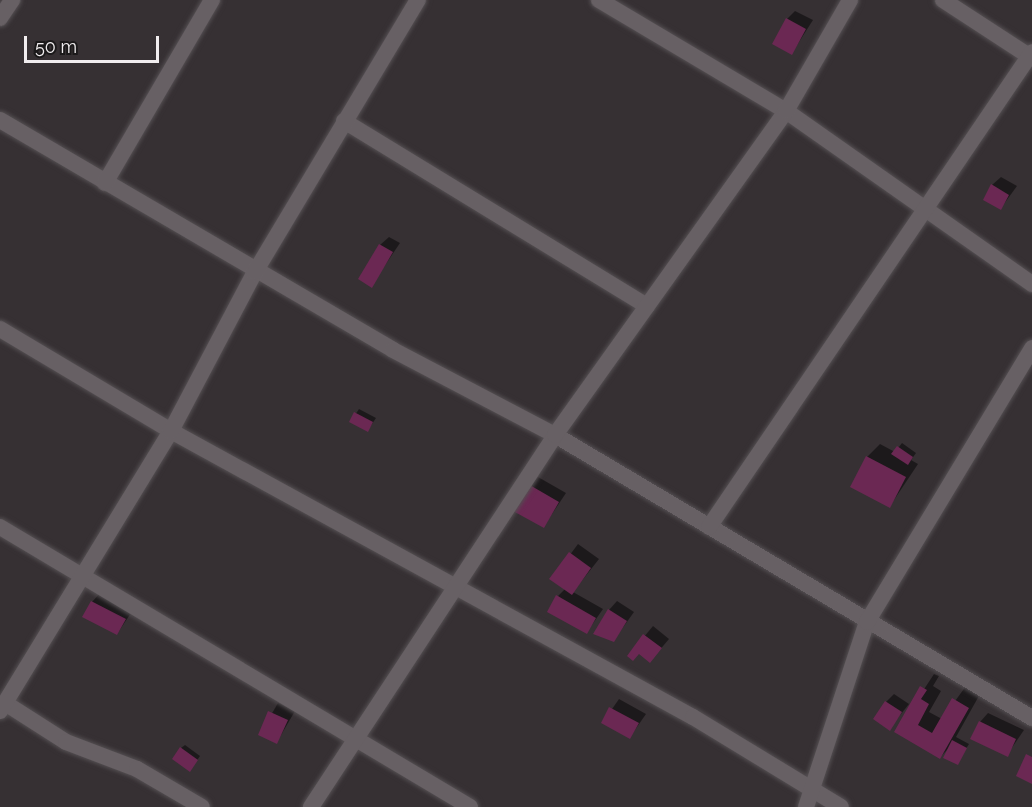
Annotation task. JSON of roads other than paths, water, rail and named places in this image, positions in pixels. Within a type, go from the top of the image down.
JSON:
[{"type":"street","points":[[0,18],[12,0]]},
{"type":"street","points":[[105,183],[212,0]]},
{"type":"street","points":[[202,807],[137,769],[66,742],[2,707],[171,431],[255,272],[418,0]]},
{"type":"street","points":[[599,0],[786,111],[1032,284]]},
{"type":"street","points":[[311,807],[555,435],[786,111],[850,0]]},
{"type":"street","points":[[709,527],[844,324],[929,211],[1031,56],[943,0]]},
{"type":"street","points":[[0,120],[255,272],[555,435],[1032,718]]},
{"type":"street","points":[[344,121],[647,306]]},
{"type":"street","points":[[0,329],[171,431],[813,788],[841,807]]},
{"type":"street","points":[[806,807],[867,622],[1032,348]]},
{"type":"street","points":[[0,527],[470,807]]}]
